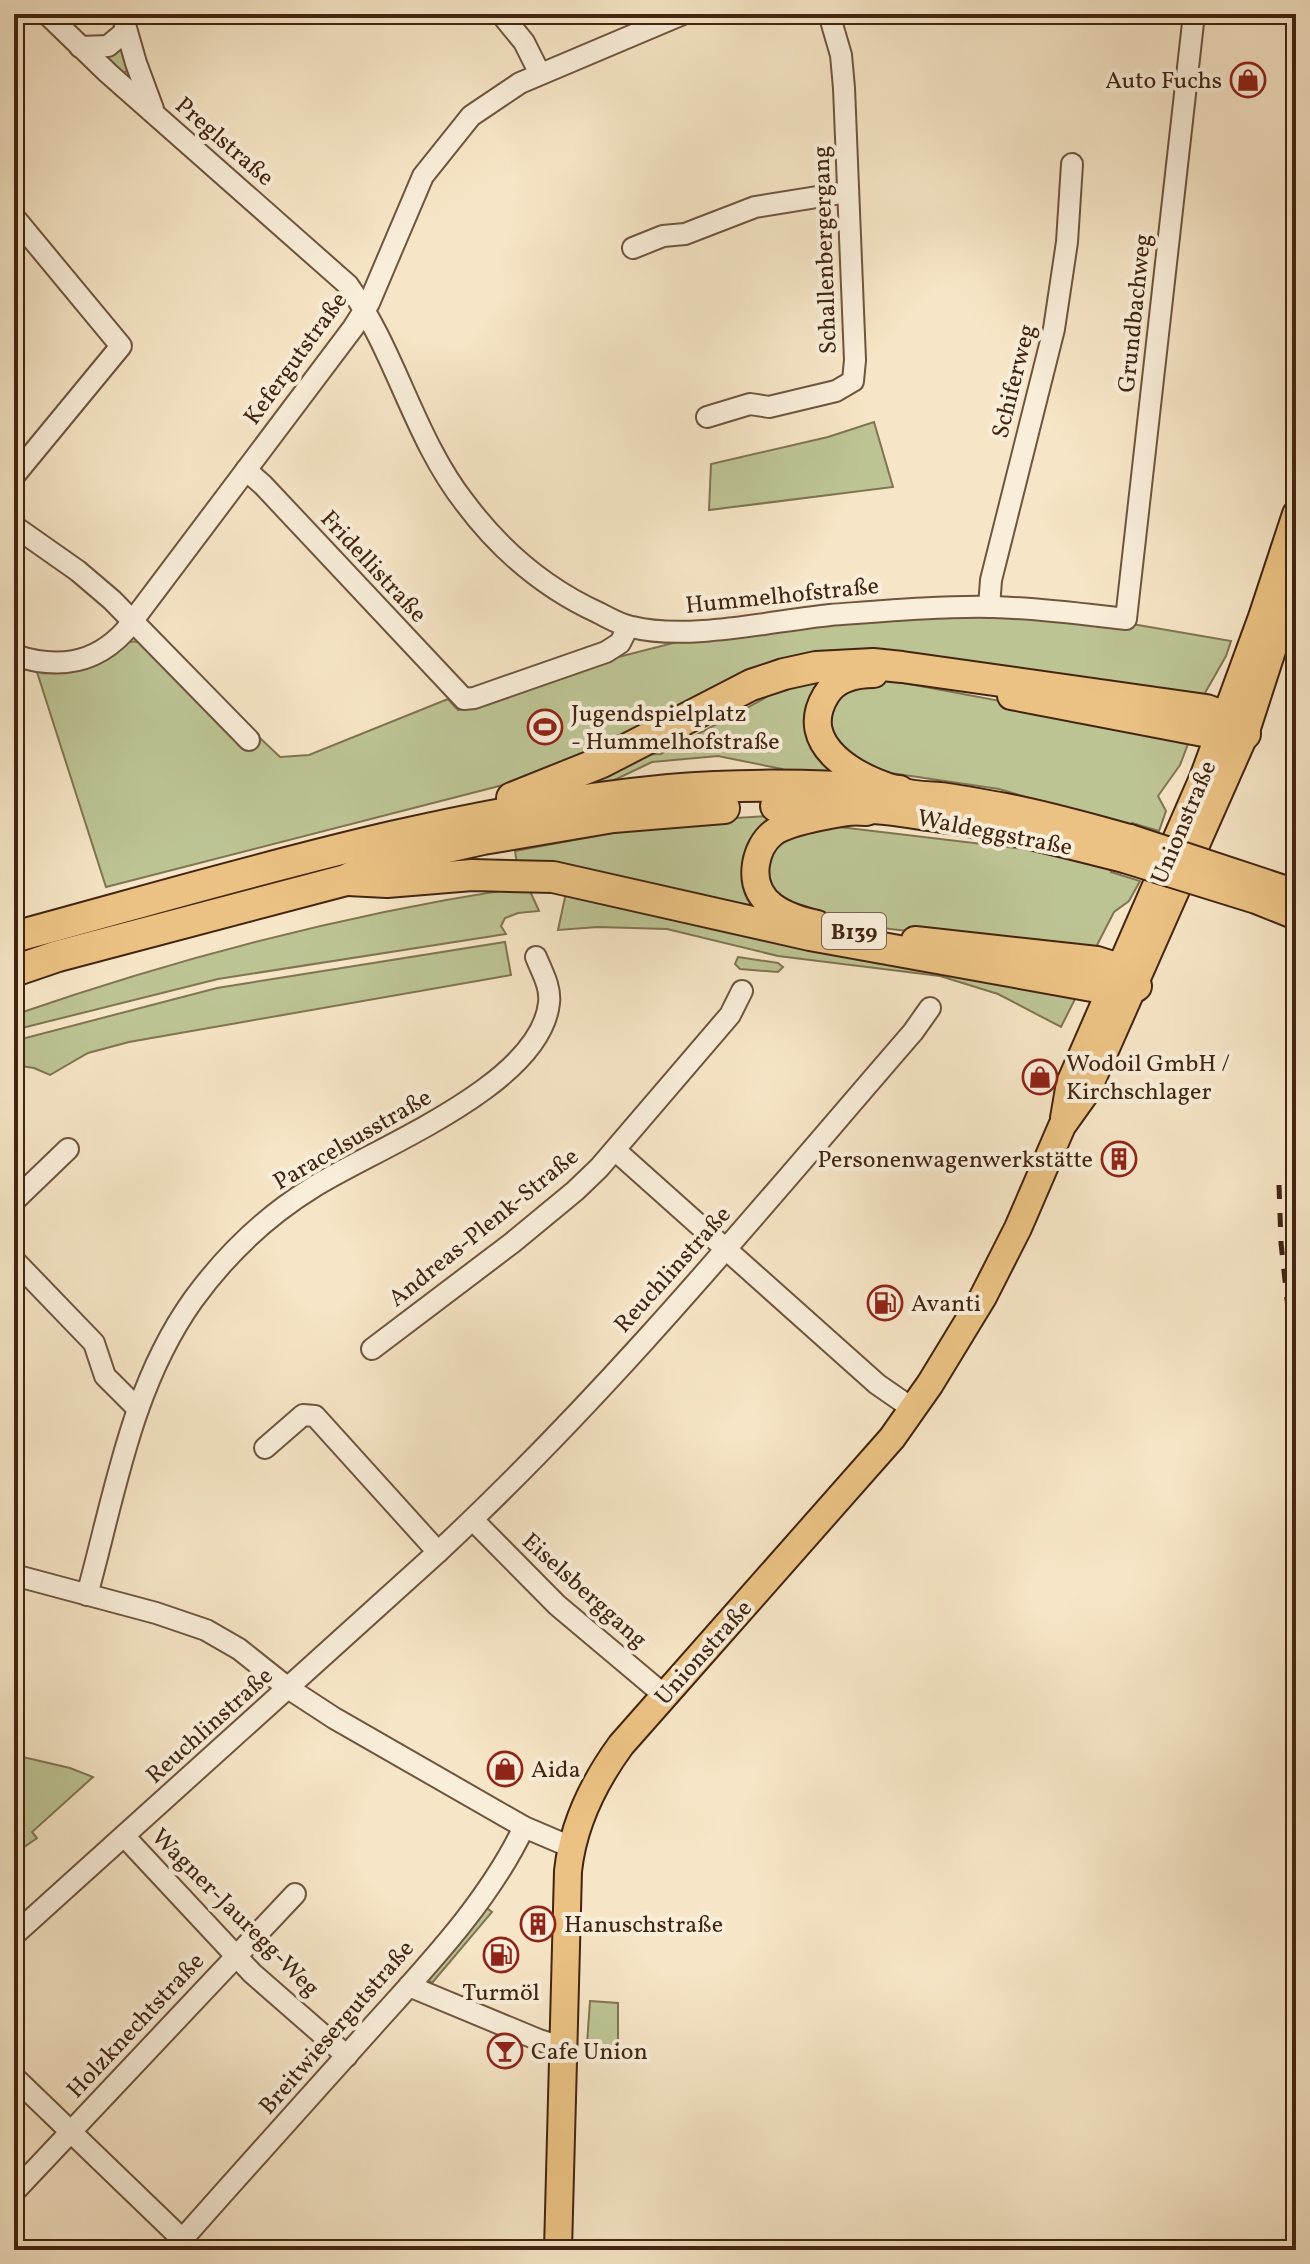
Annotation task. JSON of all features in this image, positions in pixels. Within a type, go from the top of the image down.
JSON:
[{"type":"highway","points":[[427,830],[602,762],[751,685],[816,667],[873,664],[902,667],[1206,710],[1230,729]]},
{"type":"highway","points":[[14,937],[298,860],[427,830],[575,801],[671,790],[830,786],[899,791]]},
{"type":"highway","points":[[14,971],[58,956],[346,880],[384,861],[483,839],[613,817],[701,808],[773,806],[866,810]]},
{"type":"highway","points":[[346,880],[387,882],[472,875],[553,877],[810,935],[1121,980]]},
{"type":"highway","points":[[14,955],[58,956]]},
{"type":"highway","points":[[14,991],[30,983],[58,956]]},
{"type":"main road","name":"Unionstraße","points":[[1230,729],[1296,514]]},
{"type":"main road","name":"Unionstraße","points":[[558,2250],[568,1871],[579,1822],[603,1771],[634,1728],[873,1460],[913,1409],[951,1352],[996,1274],[1062,1126],[1070,1083],[1121,980],[1296,577]]},
{"type":"main road","name":"B139","points":[[899,791],[847,768],[833,757],[824,744],[819,726],[820,710],[830,690],[841,680],[862,674],[908,676],[1230,729]]},
{"type":"main road","name":"Waldeggstraße","points":[[899,791],[1008,808],[1127,849]]},
{"type":"main road","name":"B139","points":[[866,810],[792,823],[767,838],[758,855],[755,874],[759,891],[767,904],[788,916],[869,934],[1097,960],[1121,980]]},
{"type":"main road","name":"Waldeggstraße","points":[[866,810],[1127,849]]},
{"type":"main road","name":"B139","points":[[1127,849],[1296,893]]},
{"type":"main road","name":"B139","points":[[1127,849],[1296,916]]},
{"type":"street","name":"Preglstraße","points":[[47,14],[155,115],[344,279],[365,311],[438,462],[483,526],[517,561],[556,591],[628,627]]},
{"type":"street","points":[[501,14],[524,42],[540,74]]},
{"type":"street","name":"Kefergutstraße","points":[[14,655],[51,663],[79,661],[110,646],[132,621],[365,311],[415,191],[437,156],[471,116],[504,93],[540,74],[683,14]]},
{"type":"street","name":"Schallenbergergang","points":[[707,417],[750,404],[769,407],[836,391],[853,381],[855,360],[842,65],[829,14]]},
{"type":"street","name":"Grundbachweg","points":[[1126,619],[1194,14]]},
{"type":"street","points":[[80,47],[108,46],[124,22]]},
{"type":"street","points":[[124,22],[155,115]]},
{"type":"street","name":"Schiferweg","points":[[989,607],[991,580],[1054,329],[1067,242],[1072,164]]},
{"type":"street","points":[[633,248],[663,236],[685,234],[755,207],[848,192]]},
{"type":"street","points":[[14,217],[121,346],[14,476]]},
{"type":"street","name":"Fridellistraße","points":[[246,470],[464,699],[606,652],[620,643],[628,627]]},
{"type":"street","points":[[14,526],[97,587],[249,740]]},
{"type":"street","name":"Hummelhofstraße","points":[[628,627],[653,632],[682,632],[829,615],[989,607],[1126,619]]},
{"type":"street","name":"Paracelsusstraße","points":[[87,1595],[138,1409],[166,1342],[193,1301],[243,1242],[311,1188],[465,1103],[524,1053],[542,1028],[549,1003],[546,981],[536,957]]},
{"type":"street","name":"Andreas-Plenk-Straße","points":[[372,1349],[559,1205],[615,1150],[730,1015],[742,991]]},
{"type":"street","name":"Reuchlinstraße","points":[[14,1935],[473,1520],[604,1385],[913,1032],[930,1008]]},
{"type":"street","points":[[14,1201],[68,1149]]},
{"type":"street","points":[[615,1150],[877,1384],[913,1409]]},
{"type":"street","points":[[14,1260],[94,1343],[105,1376],[138,1409]]},
{"type":"street","points":[[265,1448],[303,1415],[315,1416],[438,1552]]},
{"type":"street","name":"Eiselsberggang","points":[[473,1520],[557,1605],[664,1695]]},
{"type":"street","points":[[14,1575],[156,1613],[206,1630],[239,1649],[288,1688],[334,1718],[524,1827],[571,1847]]},
{"type":"street","name":"Breitwiesergutstraße","points":[[178,2245],[409,1986],[490,1886],[524,1827]]},
{"type":"street","name":"Wagner-Jauregg-Weg","points":[[125,1837],[235,1956],[347,2056]]},
{"type":"street","name":"Holzknechtstraße","points":[[14,2192],[295,1894]]},
{"type":"street","points":[[409,1986],[565,2048]]},
{"type":"street","points":[[14,2077],[178,2245]]},
{"type":"green space","points":[[121,44],[127,70],[124,74],[99,53]]},
{"type":"green space","points":[[874,422],[893,487],[709,510],[711,464],[828,437]]},
{"type":"green space","points":[[969,615],[1036,616],[1138,625],[1231,641],[1201,700],[835,657],[594,753],[507,784],[106,887],[36,669],[80,670],[100,662],[126,643],[138,642],[246,748],[259,737],[280,757],[309,755],[448,699],[458,710],[599,662],[681,641],[803,625]]},
{"type":"green space","points":[[833,674],[817,691],[842,776],[796,776],[782,769],[718,756],[652,762],[604,785],[577,785],[637,755],[661,754],[780,687]]},
{"type":"green space","points":[[882,679],[1179,738],[1188,744],[1180,765],[1158,796],[1166,811],[1159,831],[1132,823],[1130,828],[999,789],[877,771],[853,761],[827,726],[839,692]]},
{"type":"green space","points":[[785,815],[771,824],[762,912],[517,864],[515,851],[671,822]]},
{"type":"green space","points":[[831,826],[1059,853],[1113,866],[1111,872],[1140,881],[1129,901],[1114,912],[1094,951],[890,929],[798,912],[778,902],[765,869],[780,839]]},
{"type":"green space","points":[[511,889],[530,891],[539,911],[505,918],[501,926],[506,934],[218,979],[14,1030],[14,1015],[198,957],[385,912]]},
{"type":"green space","points":[[566,893],[1076,997],[1061,1027],[998,994],[940,976],[778,956],[667,929],[598,927],[558,930]]},
{"type":"green space","points":[[505,942],[511,975],[129,1042],[88,1053],[50,1075],[34,1068],[14,1065],[14,1041],[217,988]]},
{"type":"green space","points":[[738,957],[778,963],[783,967],[778,972],[740,969],[735,964]]},
{"type":"green space","points":[[14,1755],[70,1768],[93,1777],[32,1832],[37,1838],[14,1854]]},
{"type":"green space","points":[[484,1906],[492,1912],[432,1983],[425,1977]]},
{"type":"green space","points":[[590,2001],[618,2003],[618,2046],[587,2044]]},
{"type":"railway","points":[[1296,1083],[1296,1214]]},
{"type":"railway","points":[[1279,1185],[1281,1243],[1296,1383]]},
{"type":"place","name":"Auto Fuchs","points":[[1248,80]]},
{"type":"place","name":"Jugendspielplatz - Hummelhofstraße","points":[[545,727]]},
{"type":"place","name":"Wodoil GmbH / Kirchschlager","points":[[1040,1077]]},
{"type":"place","name":"Personenwagenwerkstätte","points":[[1119,1159]]},
{"type":"place","name":"Avanti","points":[[885,1303]]},
{"type":"place","name":"Aida","points":[[505,1769]]},
{"type":"place","name":"Hanuschstraße","points":[[538,1924]]},
{"type":"place","name":"Turmöl","points":[[501,1955]]},
{"type":"place","name":"Cafe Union","points":[[505,2051]]}]
